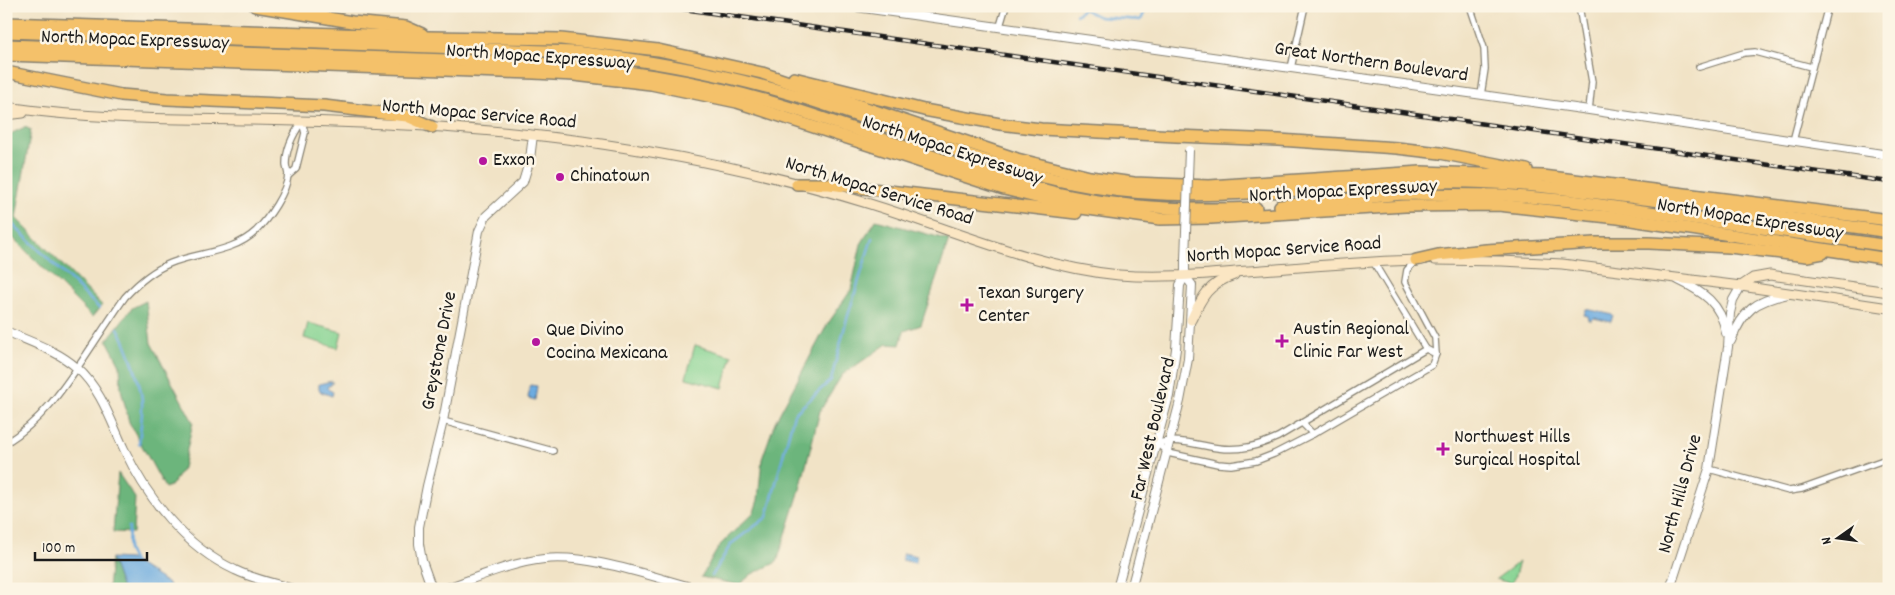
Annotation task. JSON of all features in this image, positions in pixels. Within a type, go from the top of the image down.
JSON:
[{"type":"highway","points":[[254,6],[352,22],[406,27],[428,37]]},
{"type":"highway","name":"North Mopac Expressway","points":[[6,23],[428,37],[561,39],[614,44],[701,58],[762,73],[1017,159],[1090,177],[1134,183],[1209,186],[1421,172],[1502,173],[1543,176],[1889,220]]},
{"type":"highway","points":[[6,32],[526,49],[592,54],[657,62],[742,80],[794,95],[1010,167],[1050,178],[1095,187],[1168,195],[1213,196],[1401,183],[1503,184],[1652,199],[1889,232]]},
{"type":"highway","points":[[6,45],[535,62],[615,69],[662,76],[741,94],[790,108],[1008,180],[1094,200],[1168,208],[1219,209],[1278,207],[1402,194],[1503,195],[1542,198],[1889,246]]},
{"type":"highway","name":"North Mopac Expressway","points":[[6,55],[574,75],[651,84],[737,102],[1004,189],[1047,201],[1107,213],[1160,219],[1211,218],[1443,204],[1498,205],[1556,210],[1889,260]]},
{"type":"highway","points":[[6,72],[121,95],[168,100],[324,106],[406,116],[432,127]]},
{"type":"highway","points":[[762,73],[800,79],[924,110],[990,123],[1040,128],[1397,148],[1440,153],[1520,167],[1543,176]]},
{"type":"highway","points":[[797,184],[829,184],[1075,213],[1107,213]]},
{"type":"highway","points":[[1372,198],[1419,199],[1443,204]]},
{"type":"highway","points":[[1416,260],[1438,255],[1467,252],[1594,243],[1649,242],[1729,247],[1807,256],[1830,251]]},
{"type":"main road","name":"North Mopac Service Road","points":[[6,107],[37,112],[180,120],[432,127],[582,141],[683,158],[797,184],[854,199],[964,236],[1055,263],[1119,275],[1185,276],[1416,260],[1502,260],[1562,264],[1741,286],[1889,308]]},
{"type":"main road","points":[[6,115],[37,112]]},
{"type":"main road","points":[[1191,320],[1201,299],[1210,287],[1225,278],[1246,271]]},
{"type":"main road","points":[[1741,286],[1753,278],[1770,275],[1889,292]]},
{"type":"street","name":"Great Northern Boulevard","points":[[849,6],[896,10],[1889,155]]},
{"type":"street","points":[[1000,26],[1006,6]]},
{"type":"street","points":[[1291,68],[1305,6]]},
{"type":"street","points":[[1470,6],[1484,48],[1485,69],[1481,95]]},
{"type":"street","points":[[1579,6],[1592,82],[1589,110]]},
{"type":"street","points":[[1793,141],[1828,6]]},
{"type":"street","points":[[1699,68],[1744,52],[1755,52],[1811,67]]},
{"type":"street","points":[[6,443],[42,416],[60,394],[125,297],[135,286],[150,274],[171,263],[213,252],[241,242],[255,231],[272,211],[282,193],[288,176],[286,163],[294,133],[302,122]]},
{"type":"street","points":[[288,176],[296,169],[305,134],[302,122]]},
{"type":"street","name":"Greystone Drive","points":[[432,589],[422,562],[419,527],[426,486],[443,421],[479,231],[486,216],[523,182],[530,159],[533,135]]},
{"type":"street","name":"Far West Boulevard","points":[[1118,589],[1169,396],[1176,349],[1180,285],[1185,276],[1190,137]]},
{"type":"street","points":[[1157,443],[1168,453],[1218,464],[1231,465],[1256,461],[1313,434],[1432,366],[1436,354],[1435,338],[1405,282],[1407,270],[1416,260]]},
{"type":"street","points":[[1374,263],[1426,349],[1436,354]]},
{"type":"street","name":"Far West Boulevard","points":[[1131,589],[1168,453],[1188,359],[1192,285],[1185,276]]},
{"type":"street","points":[[1672,278],[1701,291],[1714,304],[1722,315],[1728,347]]},
{"type":"street","name":"North Hills Drive","points":[[1670,589],[1709,469],[1728,347],[1730,313],[1733,300],[1741,286]]},
{"type":"street","name":"North Hills Drive","points":[[1728,347],[1738,324],[1752,308],[1766,300],[1791,293]]},
{"type":"street","points":[[6,331],[55,353],[77,368],[95,390],[107,410],[137,477],[149,496],[185,535],[207,553],[235,570],[293,589]]},
{"type":"street","points":[[1157,443],[1183,440],[1221,448],[1249,448],[1278,437],[1426,349]]},
{"type":"street","points":[[443,421],[553,450]]},
{"type":"street","points":[[1302,423],[1313,434]]},
{"type":"street","points":[[1709,469],[1789,491],[1802,489],[1889,458]]},
{"type":"street","points":[[444,589],[509,566],[546,559],[571,559],[599,563],[698,589]]},
{"type":"green space","points":[[1108,6],[1139,6],[1137,10],[1127,11]]},
{"type":"green space","points":[[25,127],[31,130],[16,218],[102,305],[92,317],[6,231],[6,136]]},
{"type":"green space","points":[[876,220],[949,240],[921,325],[904,331],[900,345],[887,344],[842,375],[820,411],[799,493],[777,562],[752,574],[739,585],[701,577],[720,545],[754,512],[758,500],[762,459],[775,422],[827,325],[851,290],[861,244]]},
{"type":"green space","points":[[146,301],[151,343],[193,422],[183,468],[172,485],[165,488],[129,422],[121,389],[120,365],[107,340],[132,308]]},
{"type":"green space","points":[[308,323],[342,332],[338,348],[304,338]]},
{"type":"green space","points":[[695,345],[732,356],[723,388],[686,378]]},
{"type":"green space","points":[[118,473],[135,498],[133,533],[113,532]]},
{"type":"green space","points":[[111,558],[122,589],[108,589]]},
{"type":"green space","points":[[1519,562],[1512,584],[1496,579]]},
{"type":"water","points":[[1586,309],[1613,315],[1611,322],[1594,318],[1589,320],[1588,316],[1584,315]]},
{"type":"water","points":[[332,381],[332,384],[327,387],[333,392],[332,396],[321,392],[319,384]]},
{"type":"water","points":[[530,385],[537,386],[535,400],[528,398]]},
{"type":"water","points":[[903,553],[917,556],[915,563],[902,560]]},
{"type":"water","points":[[111,558],[130,559],[170,585],[171,589],[122,589]]},
{"type":"waterway","points":[[1076,15],[1083,9],[1099,17],[1141,20],[1147,6]]},
{"type":"waterway","points":[[6,218],[99,308]]},
{"type":"waterway","points":[[712,576],[731,544],[767,517],[794,414],[831,380],[846,322],[872,238]]},
{"type":"waterway","points":[[118,328],[133,364],[141,393],[142,412],[139,444]]},
{"type":"waterway","points":[[129,527],[128,550],[134,562]]},
{"type":"railway","points":[[663,6],[1889,182]]},
{"type":"place","name":"Exxon","points":[[483,161]]},
{"type":"place","name":"Chinatown","points":[[560,177]]},
{"type":"place","name":"Texan Surgery Center","points":[[967,305]]},
{"type":"place","name":"Austin Regional Clinic Far West","points":[[1282,341]]},
{"type":"place","name":"Que Divino Cocina Mexicana","points":[[536,342]]},
{"type":"place","name":"Northwest Hills Surgical Hospital","points":[[1443,449]]}]
